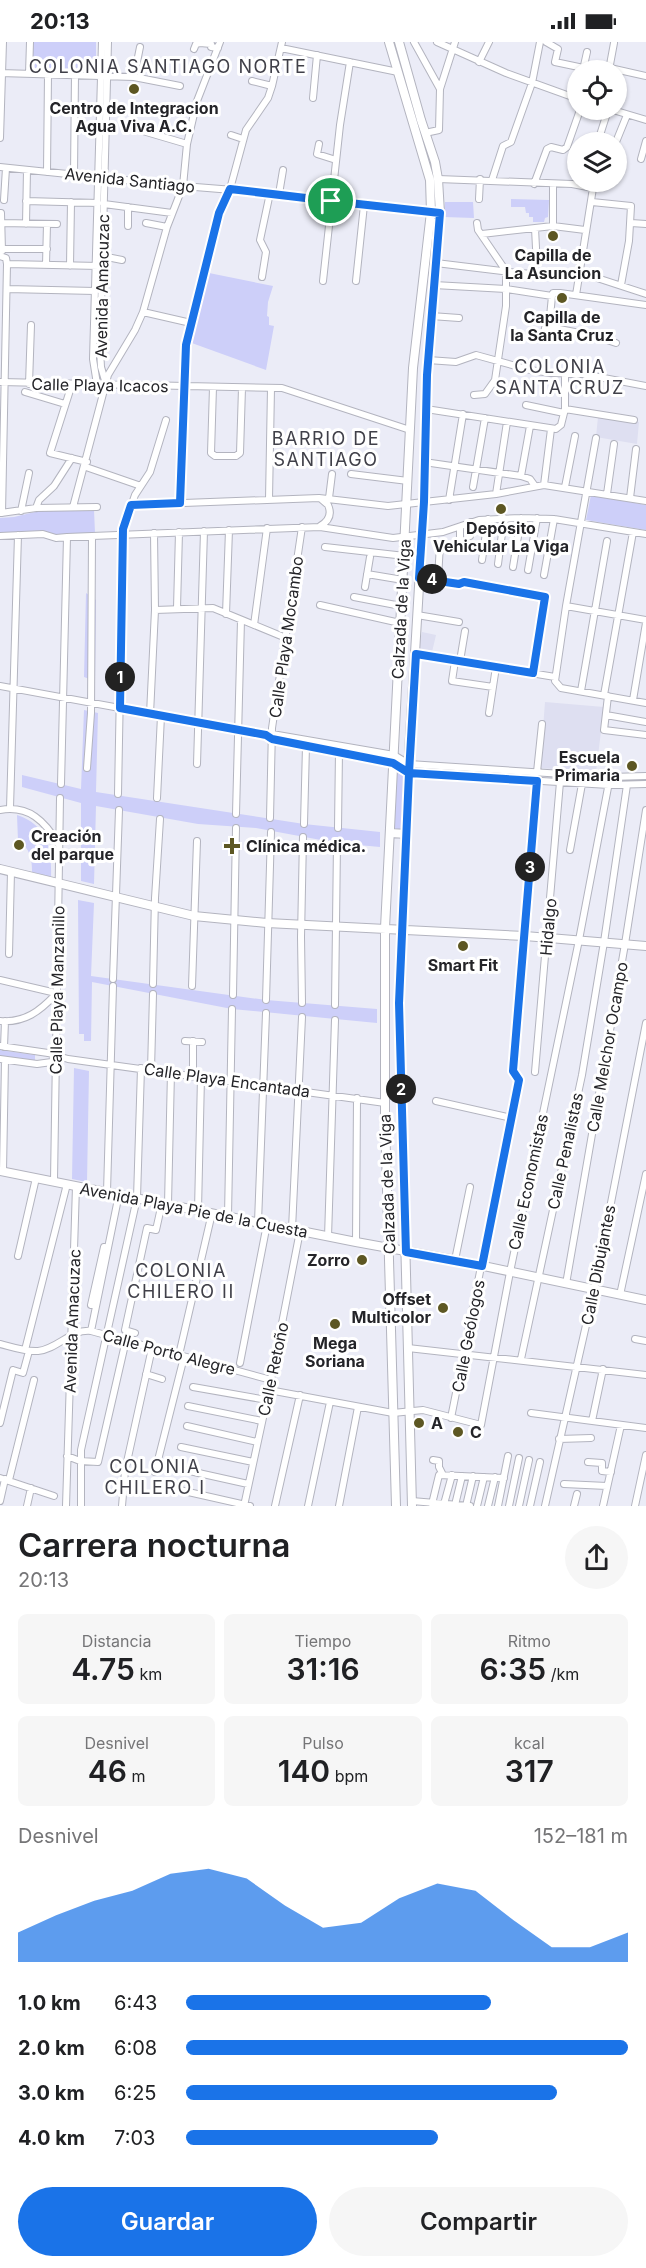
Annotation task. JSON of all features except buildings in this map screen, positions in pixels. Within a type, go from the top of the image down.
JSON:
[{"type":"main road","name":"Calzada de la Viga","points":[[391,42],[398,72],[417,121],[425,133],[438,179],[435,212],[419,302],[413,374],[385,928],[384,1084],[396,1506]]},
{"type":"main road","name":"Calzada de la Viga","points":[[399,42],[430,180],[435,212],[436,262],[427,375],[424,502],[409,764],[399,1003],[412,1504]]},
{"type":"main road","points":[[413,374],[427,375]]},
{"type":"main road","points":[[390,833],[407,834]]},
{"type":"main road","points":[[0,869],[194,916],[267,923],[547,937],[646,946]]},
{"type":"main road","points":[[384,1084],[401,1084]]},
{"type":"main road","name":"Avenida Playa Pie de la Cuesta","points":[[2,1171],[646,1300]]},
{"type":"street","points":[[0,138],[3,42]]},
{"type":"street","points":[[29,74],[30,42]]},
{"type":"street","name":"Avenida Amacuzac","points":[[102,42],[104,76]]},
{"type":"street","name":"Avenida Amacuzac","points":[[97,384],[93,359],[95,291],[102,256],[101,177],[104,76],[108,42]]},
{"type":"street","points":[[194,49],[200,42],[212,46],[219,45]]},
{"type":"street","points":[[414,42],[440,89]]},
{"type":"street","points":[[437,42],[479,62],[567,95]]},
{"type":"street","points":[[425,133],[439,130],[440,89],[455,42]]},
{"type":"street","points":[[479,62],[489,42]]},
{"type":"street","points":[[492,180],[503,146],[511,142],[532,83],[540,42]]},
{"type":"street","points":[[546,42],[558,49],[555,62],[567,65]]},
{"type":"street","points":[[611,60],[614,43]]},
{"type":"street","points":[[73,507],[86,465],[108,375],[143,312],[167,227],[183,186],[187,144],[201,88],[219,45]]},
{"type":"street","points":[[180,503],[186,345],[219,213],[230,189],[246,130],[268,98],[282,45],[317,55],[398,72]]},
{"type":"street","points":[[134,77],[140,47]]},
{"type":"street","points":[[585,60],[587,52]]},
{"type":"street","points":[[313,98],[317,55]]},
{"type":"street","points":[[323,281],[336,160],[350,62]]},
{"type":"street","points":[[627,72],[646,76]]},
{"type":"street","points":[[1,73],[134,77],[180,86]]},
{"type":"street","points":[[47,172],[48,74]]},
{"type":"street","points":[[74,175],[75,74]]},
{"type":"street","points":[[252,81],[272,86]]},
{"type":"street","points":[[627,115],[646,120]]},
{"type":"street","points":[[534,184],[547,149],[551,147],[563,150],[567,147],[576,120]]},
{"type":"street","points":[[136,129],[187,144]]},
{"type":"street","points":[[231,135],[243,139]]},
{"type":"street","points":[[641,159],[646,141]]},
{"type":"street","points":[[319,144],[317,154],[336,160]]},
{"type":"street","points":[[3,167],[4,200]]},
{"type":"street","name":"Avenida Santiago","points":[[3,167],[270,193],[435,212]]},
{"type":"street","points":[[26,224],[27,170]]},
{"type":"street","points":[[279,194],[284,170]]},
{"type":"street","points":[[438,179],[480,179],[553,184],[590,187],[594,190],[585,230],[576,295]]},
{"type":"street","points":[[479,199],[480,179]]},
{"type":"street","points":[[553,184],[553,226]]},
{"type":"street","points":[[262,277],[266,252],[260,240],[270,193]]},
{"type":"street","points":[[26,201],[101,203],[172,213]]},
{"type":"street","points":[[70,266],[71,202]]},
{"type":"street","points":[[592,202],[631,206],[621,285]]},
{"type":"street","name":"Avenida Amacuzac","points":[[101,203],[100,358],[106,384]]},
{"type":"street","points":[[356,281],[364,205]]},
{"type":"street","points":[[128,207],[128,226]]},
{"type":"street","points":[[1,213],[1,254]]},
{"type":"street","points":[[146,223],[167,227]]},
{"type":"street","points":[[474,395],[485,394],[495,380],[506,306],[506,271],[478,230],[477,223]]},
{"type":"street","points":[[630,223],[646,224]]},
{"type":"street","points":[[2,224],[57,224]]},
{"type":"street","points":[[46,265],[47,224]]},
{"type":"street","points":[[482,234],[553,226],[585,230]]},
{"type":"street","points":[[535,228],[536,248]]},
{"type":"street","points":[[1,254],[46,249]]},
{"type":"street","points":[[1,254],[6,258],[7,264],[4,284],[1,513],[36,508],[97,507]]},
{"type":"street","points":[[102,256],[122,260]]},
{"type":"street","points":[[436,262],[506,271],[594,277],[646,294]]},
{"type":"street","points":[[7,264],[99,266]]},
{"type":"street","points":[[4,284],[95,291]]},
{"type":"street","points":[[434,285],[506,289],[552,296],[553,293],[576,295],[646,305]]},
{"type":"street","points":[[549,327],[552,296]]},
{"type":"street","points":[[143,312],[191,323]]},
{"type":"street","points":[[431,316],[459,318]]},
{"type":"street","points":[[29,384],[31,325]]},
{"type":"street","points":[[543,340],[545,328],[549,327],[595,336],[616,343]]},
{"type":"street","points":[[428,360],[456,362],[472,355],[530,370],[601,376],[646,386]]},
{"type":"street","points":[[426,409],[551,429],[559,428],[565,411],[565,372]]},
{"type":"street","name":"Calle Playa Icacos","points":[[2,382],[290,390],[410,430]]},
{"type":"street","points":[[72,384],[50,453],[72,458],[141,486]]},
{"type":"street","points":[[213,387],[212,453],[215,456],[236,456],[240,453],[242,388]]},
{"type":"street","points":[[269,499],[271,388]]},
{"type":"street","points":[[25,392],[65,404]]},
{"type":"street","points":[[526,405],[634,420]]},
{"type":"street","points":[[449,500],[463,414]]},
{"type":"street","points":[[473,487],[485,418]]},
{"type":"street","points":[[118,794],[123,529],[131,505],[150,472],[166,420]]},
{"type":"street","points":[[496,494],[507,422]]},
{"type":"street","points":[[521,476],[530,426]]},
{"type":"street","points":[[544,485],[551,429]]},
{"type":"street","points":[[565,487],[574,436]]},
{"type":"street","points":[[596,438],[555,677],[557,685],[561,688],[646,703]]},
{"type":"street","points":[[606,494],[614,444]]},
{"type":"street","points":[[630,498],[636,449]]},
{"type":"street","points":[[36,508],[39,500],[54,486],[72,458]]},
{"type":"street","points":[[424,462],[521,476],[530,479],[535,486]]},
{"type":"street","points":[[21,511],[29,472]]},
{"type":"street","points":[[329,498],[332,474]]},
{"type":"street","points":[[351,474],[408,482]]},
{"type":"street","points":[[131,505],[319,498],[369,505],[407,504],[496,494],[544,485],[646,501]]},
{"type":"street","points":[[319,498],[330,509],[329,518],[320,527]]},
{"type":"street","points":[[498,564],[504,518]]},
{"type":"street","points":[[0,536],[43,534],[56,538],[320,527],[406,538],[443,532],[471,522],[504,518],[554,519],[646,534]]},
{"type":"street","points":[[513,567],[521,518]]},
{"type":"street","points":[[528,570],[537,518]]},
{"type":"street","points":[[482,560],[488,519]]},
{"type":"street","points":[[544,575],[554,519]]},
{"type":"street","points":[[470,536],[471,522]]},
{"type":"street","name":"Calle Playa Mocambo","points":[[270,818],[270,736],[302,527]]},
{"type":"street","points":[[460,527],[460,542]]},
{"type":"street","points":[[254,625],[267,528]]},
{"type":"street","points":[[226,614],[229,530]]},
{"type":"street","points":[[197,764],[204,531]]},
{"type":"street","points":[[177,608],[179,532]]},
{"type":"street","points":[[633,532],[617,615],[606,696],[604,730],[646,735]]},
{"type":"street","points":[[150,714],[155,610],[154,533]]},
{"type":"street","points":[[10,808],[18,535]]},
{"type":"street","points":[[87,768],[91,703],[92,536]]},
{"type":"street","points":[[61,784],[67,537]]},
{"type":"street","points":[[581,692],[607,540]]},
{"type":"street","points":[[438,579],[440,544]]},
{"type":"street","points":[[325,547],[405,556]]},
{"type":"street","points":[[365,587],[370,557]]},
{"type":"street","points":[[367,574],[403,580]]},
{"type":"street","points":[[419,578],[438,579],[545,597],[533,673]]},
{"type":"street","points":[[354,597],[401,606]]},
{"type":"street","points":[[320,605],[400,622]]},
{"type":"street","points":[[566,606],[646,622],[633,700]]},
{"type":"street","points":[[155,610],[213,608],[286,638]]},
{"type":"street","points":[[417,615],[459,622]]},
{"type":"street","points":[[236,814],[241,620]]},
{"type":"street","points":[[465,631],[452,681],[493,687]]},
{"type":"street","points":[[416,654],[555,677]]},
{"type":"street","points":[[489,713],[496,667]]},
{"type":"street","points":[[0,686],[393,759],[409,764],[610,777],[646,776]]},
{"type":"street","points":[[606,715],[646,722]]},
{"type":"street","points":[[157,798],[161,716]]},
{"type":"street","points":[[537,772],[542,724]]},
{"type":"street","points":[[270,736],[306,746],[339,749]]},
{"type":"street","points":[[304,824],[306,746]]},
{"type":"street","points":[[338,828],[339,749]]},
{"type":"street","points":[[393,759],[409,773],[582,784],[646,784]]},
{"type":"street","name":"Calle Economistas","points":[[451,1418],[481,1425],[610,777]]},
{"type":"street","name":"Calle Geólogos","points":[[451,1418],[519,1080],[513,1071],[537,781]]},
{"type":"street","name":"Hidalgo","points":[[536,1072],[560,782]]},
{"type":"street","points":[[570,850],[582,784]]},
{"type":"street","name":"Calle Penalistas","points":[[521,1359],[582,1075],[627,785]]},
{"type":"street","name":"Calle Playa Manzanillo","points":[[54,1181],[60,798]]},
{"type":"street","points":[[0,810],[21,809],[38,817],[59,845]]},
{"type":"street","points":[[107,1192],[119,810]]},
{"type":"street","name":"Calle Melchor Ocampo","points":[[566,1284],[626,944],[646,810]]},
{"type":"street","points":[[153,984],[154,908],[160,819]]},
{"type":"street","points":[[233,995],[236,828]]},
{"type":"street","points":[[266,1000],[271,832]]},
{"type":"street","points":[[302,1003],[303,837]]},
{"type":"street","points":[[192,986],[197,842]]},
{"type":"street","points":[[335,1005],[338,843]]},
{"type":"street","points":[[9,954],[11,872]]},
{"type":"street","points":[[0,980],[56,993],[31,1016],[3,1021],[2,1047]]},
{"type":"street","points":[[151,1070],[153,994]]},
{"type":"street","points":[[228,1216],[232,1009]]},
{"type":"street","points":[[258,1222],[266,1013]]},
{"type":"street","name":"Calle Retoño","points":[[246,1506],[248,1484],[271,1380],[296,1230],[297,1090],[302,1017]]},
{"type":"street","points":[[328,1237],[335,1020]]},
{"type":"street","name":"Calle Dibujantes","points":[[545,1506],[594,1290],[646,1023]]},
{"type":"street","points":[[185,1041],[202,1042]]},
{"type":"street","points":[[190,1075],[193,1070],[194,1041]]},
{"type":"street","name":"Calle Playa Encantada","points":[[2,1047],[38,1051],[55,1058],[171,1072],[385,1103]]},
{"type":"street","points":[[37,1064],[38,1051]]},
{"type":"street","name":"Calle Playa Encantada","points":[[2,1060],[37,1064],[55,1058]]},
{"type":"street","points":[[2,1060],[2,1171]]},
{"type":"street","points":[[81,1506],[80,1461],[137,1198],[141,1068]]},
{"type":"street","points":[[135,1333],[125,1330],[147,1228],[156,1230],[165,1203],[171,1072]]},
{"type":"street","points":[[198,1210],[201,1077]]},
{"type":"street","points":[[356,1242],[357,1098]]},
{"type":"street","points":[[436,1101],[512,1119]]},
{"type":"street","points":[[620,1295],[646,1174]]},
{"type":"street","points":[[18,1257],[36,1178]]},
{"type":"street","points":[[0,1423],[14,1370],[23,1373],[27,1350],[72,1185]]},
{"type":"street","name":"Avenida Amacuzac","points":[[66,1506],[72,1334],[72,1185]]},
{"type":"street","points":[[455,1260],[470,1187]]},
{"type":"street","points":[[91,1305],[118,1194]]},
{"type":"street","points":[[91,1331],[118,1194]]},
{"type":"street","points":[[155,1472],[212,1213]]},
{"type":"street","points":[[240,1363],[267,1224]]},
{"type":"street","name":"Calle Porto Alegre","points":[[0,1344],[40,1351],[78,1331],[91,1331],[271,1380]]},
{"type":"street","points":[[634,1339],[646,1341]]},
{"type":"street","points":[[67,1456],[80,1461],[98,1462],[126,1340]]},
{"type":"street","points":[[125,1506],[125,1471],[152,1348]]},
{"type":"street","points":[[408,1348],[521,1359],[646,1375]]},
{"type":"street","points":[[592,1421],[603,1369]]},
{"type":"street","points":[[146,1374],[162,1379]]},
{"type":"street","points":[[0,1501],[34,1380]]},
{"type":"street","points":[[193,1387],[267,1400]]},
{"type":"street","points":[[269,1390],[393,1413],[418,1410],[451,1418]]},
{"type":"street","points":[[274,1506],[300,1395]]},
{"type":"street","points":[[308,1506],[330,1402]]},
{"type":"street","points":[[188,1406],[262,1421]]},
{"type":"street","points":[[339,1506],[358,1407]]},
{"type":"street","points":[[531,1413],[646,1428]]},
{"type":"street","points":[[187,1425],[257,1442]]},
{"type":"street","points":[[603,1506],[621,1425]]},
{"type":"street","points":[[559,1439],[591,1437]]},
{"type":"street","points":[[181,1447],[253,1462]]},
{"type":"street","points":[[635,1506],[646,1455]]},
{"type":"street","points":[[498,1506],[508,1456]]},
{"type":"street","points":[[509,1506],[519,1458]]},
{"type":"street","points":[[433,1460],[439,1461],[442,1475]]},
{"type":"street","points":[[519,1506],[529,1460]]},
{"type":"street","points":[[530,1506],[540,1462]]},
{"type":"street","points":[[588,1462],[602,1463],[602,1472],[611,1472]]},
{"type":"street","points":[[185,1470],[248,1484]]},
{"type":"street","points":[[432,1503],[439,1474],[504,1478]]},
{"type":"street","points":[[444,1504],[452,1475]]},
{"type":"street","points":[[455,1505],[462,1476]]},
{"type":"street","points":[[412,1504],[468,1506],[473,1476]]},
{"type":"street","points":[[477,1506],[484,1477]]},
{"type":"street","points":[[488,1506],[495,1477]]},
{"type":"street","points":[[5,1479],[54,1496]]},
{"type":"street","points":[[564,1484],[607,1486]]},
{"type":"street","points":[[27,1506],[31,1488]]},
{"type":"street","points":[[175,1489],[246,1506]]},
{"type":"street","points":[[574,1506],[577,1494]]},
{"type":"shaded area","points":[[32,42],[96,42],[96,70],[31,68]]},
{"type":"shaded area","points":[[511,199],[549,200],[548,217],[544,222],[533,222],[533,217],[529,217],[525,207],[511,207]]},
{"type":"shaded area","points":[[445,202],[473,202],[474,218],[444,217]]},
{"type":"shaded area","points":[[209,273],[273,286],[267,316],[269,325],[274,326],[266,370],[189,342]]},
{"type":"shaded area","points":[[598,417],[639,422],[637,444],[596,437]]},
{"type":"shaded area","points":[[591,495],[646,505],[646,530],[586,520]]},
{"type":"shaded area","points":[[94,510],[95,533],[57,535],[42,531],[0,533],[0,518],[39,511]]},
{"type":"shaded area","points":[[86,593],[96,600],[95,681],[84,677]]},
{"type":"shaded area","points":[[422,632],[436,635],[432,652],[418,649]]},
{"type":"shaded area","points":[[545,702],[604,707],[596,772],[540,768]]},
{"type":"shaded area","points":[[84,710],[98,713],[96,792],[304,824],[380,832],[380,847],[337,843],[256,828],[198,824],[96,806],[94,884],[81,881],[81,803],[22,787],[22,775],[81,789]]},
{"type":"shaded area","points":[[395,770],[407,774],[406,833],[391,832]]},
{"type":"shaded area","points":[[17,815],[35,825],[46,839],[49,847],[51,877],[32,872],[29,854],[18,841]]},
{"type":"shaded area","points":[[78,900],[94,903],[91,976],[266,1000],[377,1009],[377,1023],[232,1009],[92,982],[91,1041],[84,1041],[84,1034],[79,1034]]},
{"type":"shaded area","points":[[0,1050],[35,1055],[35,1062],[0,1058]]},
{"type":"shaded area","points":[[74,1068],[89,1071],[87,1182],[72,1179]]},
{"type":"place","name":"Centro de Integracion Agua Viva A.C.","points":[[134,89]]},
{"type":"place","name":"Capilla de La Asuncion","points":[[553,236]]},
{"type":"place","name":"Capilla de la Santa Cruz","points":[[562,298]]},
{"type":"place","name":"Depósito Vehicular La Viga","points":[[501,509]]},
{"type":"place","name":"Escuela Primaria","points":[[632,766]]},
{"type":"place","name":"Creación del parque","points":[[19,845]]},
{"type":"place","name":"Clínica médica.","points":[[232,846]]},
{"type":"place","name":"Smart Fit","points":[[463,946]]},
{"type":"place","name":"Zorro","points":[[362,1260]]},
{"type":"place","name":"Offset Multicolor","points":[[443,1308]]},
{"type":"place","name":"Mega Soriana","points":[[335,1324]]},
{"type":"place","name":"A","points":[[419,1423]]},
{"type":"place","name":"C","points":[[458,1432]]},
{"type":"district","name":"COLONIA SANTIAGO NORTE","points":[[168,67]]},
{"type":"district","name":"COLONIA SANTA CRUZ","points":[[560,377]]},
{"type":"district","name":"BARRIO DE SANTIAGO","points":[[326,449]]},
{"type":"district","name":"COLONIA CHILERO II","points":[[181,1281]]},
{"type":"district","name":"COLONIA CHILERO I","points":[[155,1477]]},
{"type":"route","points":[[331,201],[230,189],[219,213],[186,345],[180,503],[131,505],[123,529],[120,708],[266,735],[272,739],[393,763],[409,773],[399,1003],[406,1252],[482,1266],[519,1080],[513,1071],[537,781],[409,773],[416,654],[533,673],[545,597],[464,582],[459,584],[438,579],[419,578],[424,502],[427,375],[440,213],[331,201]]}]
